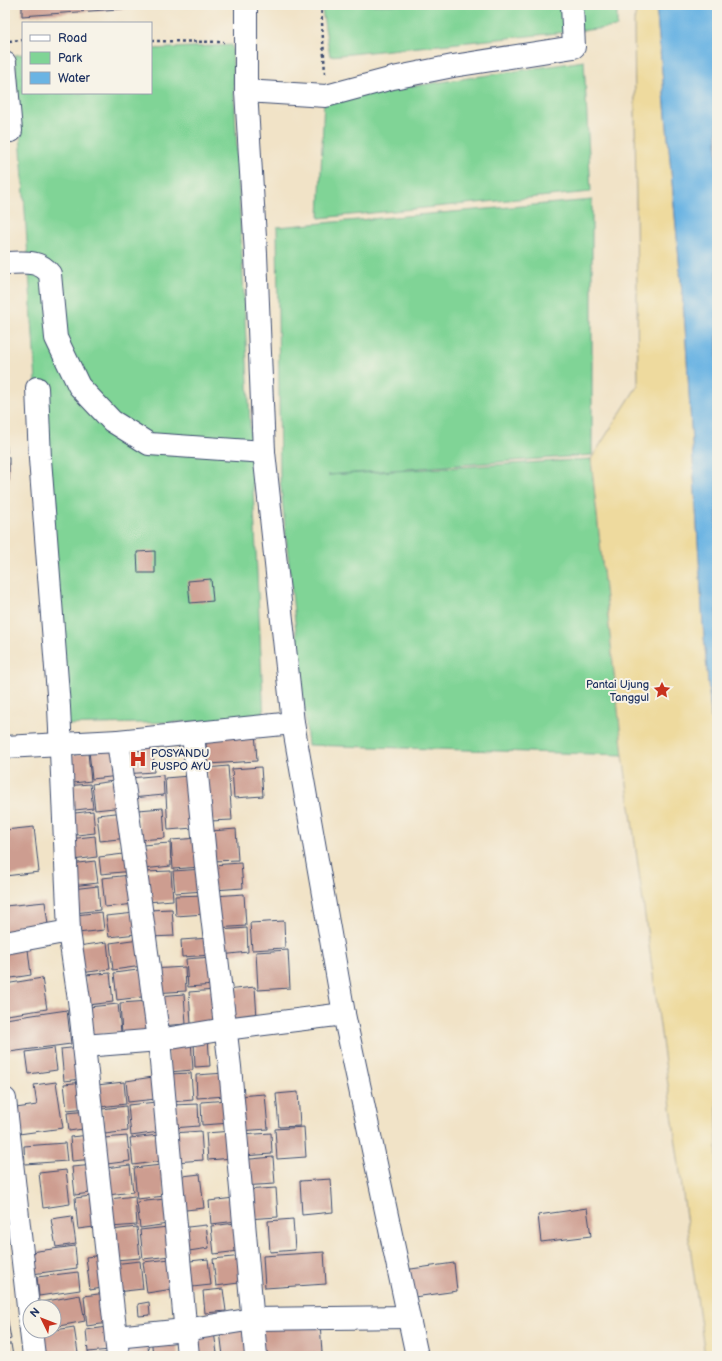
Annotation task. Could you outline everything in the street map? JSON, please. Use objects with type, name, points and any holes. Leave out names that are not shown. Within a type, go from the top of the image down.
[{"type":"main road","points":[[246,5],[246,91],[256,254],[264,452],[293,723],[344,1014],[417,1356]]},
{"type":"main road","points":[[246,91],[326,96],[393,78],[453,66],[574,47],[572,5]]},
{"type":"main road","points":[[5,63],[11,131]]},
{"type":"main road","points":[[5,263],[37,263],[45,267],[50,274],[56,338],[79,386],[112,421],[149,444],[264,452]]},
{"type":"main road","points":[[37,388],[40,459],[53,620],[69,930],[84,1046],[117,1346],[185,1330],[253,1319],[408,1317]]},
{"type":"main road","points":[[5,747],[118,741],[293,723]]},
{"type":"main road","points":[[193,734],[206,866],[225,1029],[256,1356]]},
{"type":"main road","points":[[118,741],[159,1040],[188,1356]]},
{"type":"main road","points":[[5,943],[69,930]]},
{"type":"main road","points":[[84,1046],[159,1040],[225,1029],[344,1014]]},
{"type":"main road","points":[[5,1099],[12,1248],[24,1299]]},
{"type":"main road","points":[[32,1339],[34,1356]]},
{"type":"path","points":[[321,5],[326,96]]},
{"type":"path","points":[[5,42],[22,40]]},
{"type":"path","points":[[152,41],[246,42]]},
{"type":"green space","points":[[321,5],[617,5],[617,27],[330,56]]},
{"type":"green space","points":[[232,45],[264,720],[58,725],[15,55],[22,54],[22,94],[152,94],[152,49]]},
{"type":"green space","points":[[584,61],[591,192],[319,218],[324,99]]},
{"type":"green space","points":[[592,200],[592,455],[328,475],[591,459],[623,755],[308,745],[280,479],[277,227]]},
{"type":"sand","name":"Pantai Ujung Tanggul","points":[[637,5],[656,5],[685,326],[703,625],[717,783],[717,1356],[705,1356],[623,755],[591,459],[638,385],[634,22]]},
{"type":"water","points":[[656,5],[717,5],[717,783],[703,625],[685,326]]},
{"type":"building","points":[[22,5],[132,5],[132,8],[22,16]]},
{"type":"building","points":[[5,434],[7,453],[5,454]]},
{"type":"building","points":[[5,457],[9,457],[9,480],[5,480]]},
{"type":"building","points":[[155,551],[155,573],[138,573],[137,552]]},
{"type":"building","points":[[211,579],[213,601],[190,603],[188,581]]},
{"type":"building","points":[[255,731],[257,761],[208,764],[205,735]]},
{"type":"building","name":"POSYANDU PUSPO AYU","points":[[153,743],[154,772],[123,774],[121,745]]},
{"type":"building","points":[[116,748],[119,776],[92,779],[89,751]]},
{"type":"building","points":[[88,753],[91,781],[65,784],[62,757]]},
{"type":"building","points":[[228,766],[232,820],[210,821],[207,768]]},
{"type":"building","points":[[261,767],[263,796],[234,798],[232,769]]},
{"type":"building","points":[[163,775],[164,795],[131,798],[130,778]]},
{"type":"building","points":[[189,776],[193,828],[168,830],[165,778]]},
{"type":"building","points":[[121,780],[124,807],[95,810],[92,784]]},
{"type":"building","points":[[90,784],[93,808],[67,811],[65,786]]},
{"type":"building","points":[[163,808],[165,838],[140,840],[138,810]]},
{"type":"building","points":[[93,811],[95,833],[68,836],[66,814]]},
{"type":"building","points":[[125,812],[128,838],[100,841],[97,815]]},
{"type":"building","points":[[34,827],[39,872],[5,876],[5,830]]},
{"type":"building","points":[[236,829],[238,860],[213,861],[211,831]]},
{"type":"building","points":[[95,836],[97,857],[72,860],[69,839]]},
{"type":"building","points":[[199,838],[201,867],[173,869],[171,840]]},
{"type":"building","points":[[170,843],[171,866],[143,869],[142,845]]},
{"type":"building","points":[[132,853],[133,871],[101,874],[99,857]]},
{"type":"building","points":[[95,861],[98,883],[72,886],[70,864]]},
{"type":"building","points":[[241,863],[243,888],[214,890],[212,865]]},
{"type":"building","points":[[204,869],[205,891],[175,893],[173,871]]},
{"type":"building","points":[[171,871],[173,900],[147,902],[145,872]]},
{"type":"building","points":[[131,875],[135,904],[105,907],[102,878]]},
{"type":"building","points":[[98,886],[100,910],[75,913],[72,889]]},
{"type":"building","points":[[244,894],[246,926],[216,928],[214,896]]},
{"type":"building","points":[[204,895],[205,914],[176,916],[175,896]]},
{"type":"building","points":[[45,902],[49,932],[5,937],[5,906]]},
{"type":"building","points":[[172,909],[174,936],[150,937],[148,910]]},
{"type":"building","points":[[102,912],[104,930],[78,933],[76,915]]},
{"type":"building","points":[[135,913],[137,934],[109,937],[106,916]]},
{"type":"building","points":[[284,921],[285,948],[252,950],[250,923]]},
{"type":"building","points":[[247,928],[248,952],[221,955],[219,930]]},
{"type":"building","points":[[210,938],[211,955],[182,957],[181,940]]},
{"type":"building","points":[[139,939],[142,966],[113,970],[110,943]]},
{"type":"building","points":[[27,941],[31,975],[5,979],[5,944]]},
{"type":"building","points":[[107,942],[110,969],[81,973],[78,946]]},
{"type":"building","points":[[288,950],[290,988],[258,990],[256,952]]},
{"type":"building","points":[[212,957],[214,985],[188,987],[186,959]]},
{"type":"building","points":[[185,967],[186,991],[153,993],[152,969]]},
{"type":"building","points":[[146,969],[149,996],[117,1000],[114,973]]},
{"type":"building","points":[[110,973],[113,1002],[88,1005],[85,975]]},
{"type":"building","points":[[42,978],[47,1009],[7,1015],[5,984]]},
{"type":"building","points":[[255,987],[257,1018],[228,1020],[226,990]]},
{"type":"building","points":[[216,990],[218,1022],[191,1024],[189,992]]},
{"type":"building","points":[[184,994],[186,1024],[160,1026],[158,996]]},
{"type":"building","points":[[150,1001],[152,1031],[122,1034],[120,1003]]},
{"type":"building","points":[[118,1004],[121,1032],[92,1035],[89,1007]]},
{"type":"building","points":[[67,1010],[71,1044],[9,1052],[5,1019]]},
{"type":"building","points":[[191,1039],[193,1070],[169,1072],[167,1041]]},
{"type":"building","points":[[208,1039],[210,1066],[195,1067],[194,1041]]},
{"type":"building","points":[[80,1047],[83,1079],[64,1081],[61,1049]]},
{"type":"building","points":[[54,1048],[57,1070],[29,1074],[26,1052]]},
{"type":"building","points":[[191,1073],[193,1100],[171,1102],[169,1074]]},
{"type":"building","points":[[225,1073],[226,1096],[197,1098],[196,1075]]},
{"type":"building","points":[[153,1077],[156,1099],[128,1102],[126,1081]]},
{"type":"building","points":[[56,1082],[63,1128],[19,1134],[16,1108],[37,1105],[34,1085]]},
{"type":"building","points":[[84,1082],[87,1108],[67,1110],[64,1084]]},
{"type":"building","points":[[124,1082],[126,1104],[100,1107],[97,1085]]},
{"type":"building","points":[[298,1092],[300,1126],[279,1127],[276,1094]]},
{"type":"building","points":[[265,1094],[268,1129],[239,1131],[237,1096]]},
{"type":"building","points":[[229,1100],[231,1123],[202,1125],[201,1102]]},
{"type":"building","points":[[156,1102],[159,1132],[131,1136],[128,1105]]},
{"type":"building","points":[[198,1104],[199,1126],[173,1128],[172,1105]]},
{"type":"building","points":[[126,1106],[128,1131],[105,1134],[102,1109]]},
{"type":"building","points":[[88,1111],[90,1128],[69,1131],[67,1113]]},
{"type":"building","points":[[304,1127],[306,1157],[277,1159],[275,1129]]},
{"type":"building","points":[[201,1131],[203,1160],[175,1162],[173,1133]]},
{"type":"building","points":[[232,1131],[233,1158],[208,1160],[206,1133]]},
{"type":"building","points":[[271,1133],[272,1154],[243,1156],[242,1135]]},
{"type":"building","points":[[90,1135],[93,1159],[72,1161],[70,1137]]},
{"type":"building","points":[[159,1135],[162,1161],[133,1165],[130,1138]]},
{"type":"building","points":[[127,1136],[130,1161],[107,1164],[104,1138]]},
{"type":"building","points":[[65,1143],[67,1161],[25,1164],[24,1146]]},
{"type":"building","points":[[273,1157],[275,1184],[241,1186],[240,1160]]},
{"type":"building","points":[[95,1165],[98,1192],[75,1195],[72,1167]]},
{"type":"building","points":[[130,1165],[133,1192],[108,1195],[105,1168]]},
{"type":"building","points":[[161,1165],[165,1196],[137,1199],[134,1168]]},
{"type":"building","points":[[66,1170],[70,1204],[43,1208],[39,1173]]},
{"type":"building","points":[[200,1174],[204,1208],[177,1211],[174,1177]]},
{"type":"building","points":[[331,1179],[333,1212],[302,1215],[300,1181]]},
{"type":"building","points":[[276,1188],[278,1217],[246,1219],[244,1190]]},
{"type":"building","points":[[99,1195],[102,1226],[78,1229],[75,1198]]},
{"type":"building","points":[[135,1196],[137,1225],[111,1227],[109,1199]]},
{"type":"building","points":[[234,1198],[237,1221],[211,1224],[209,1201]]},
{"type":"building","points":[[165,1199],[168,1224],[140,1228],[137,1202]]},
{"type":"building","points":[[587,1208],[591,1236],[541,1242],[538,1215]]},
{"type":"building","points":[[72,1216],[76,1244],[56,1247],[51,1219]]},
{"type":"building","points":[[293,1219],[295,1250],[270,1252],[268,1221]]},
{"type":"building","points":[[236,1223],[239,1251],[214,1254],[211,1226]]},
{"type":"building","points":[[206,1225],[209,1248],[182,1252],[179,1228]]},
{"type":"building","points":[[137,1227],[140,1258],[115,1260],[111,1230]]},
{"type":"building","points":[[168,1227],[171,1256],[143,1259],[140,1230]]},
{"type":"building","points":[[75,1246],[77,1268],[32,1274],[30,1252]]},
{"type":"building","points":[[324,1252],[326,1284],[265,1288],[263,1256]]},
{"type":"building","points":[[104,1255],[108,1287],[90,1290],[86,1257]]},
{"type":"building","points":[[243,1256],[246,1282],[216,1286],[213,1259]]},
{"type":"building","points":[[170,1259],[173,1289],[147,1293],[143,1262]]},
{"type":"building","points":[[208,1259],[211,1285],[183,1288],[181,1262]]},
{"type":"building","points":[[140,1261],[143,1289],[116,1292],[113,1264]]},
{"type":"building","points":[[454,1263],[457,1291],[407,1298],[404,1270]]},
{"type":"building","points":[[78,1272],[80,1290],[39,1296],[37,1277]]},
{"type":"building","points":[[223,1289],[226,1311],[205,1313],[203,1291]]},
{"type":"building","points":[[105,1293],[108,1323],[87,1326],[84,1296]]},
{"type":"building","points":[[80,1295],[85,1321],[62,1325],[62,1299],[58,1299]]},
{"type":"building","points":[[5,1298],[8,1308],[5,1309]]},
{"type":"building","points":[[149,1302],[150,1315],[139,1316],[138,1304]]},
{"type":"building","points":[[5,1316],[7,1316],[11,1339],[5,1341]]},
{"type":"building","points":[[320,1322],[322,1353],[259,1356],[257,1326]]},
{"type":"building","points":[[74,1327],[78,1353],[63,1356],[41,1356],[38,1339],[62,1339],[62,1329]]},
{"type":"building","points":[[107,1327],[110,1350],[88,1352],[86,1330]]},
{"type":"building","points":[[247,1328],[250,1356],[223,1356],[220,1331]]},
{"type":"building","points":[[176,1332],[178,1356],[153,1356],[151,1335]]},
{"type":"building","points":[[214,1332],[217,1353],[197,1355],[195,1334]]},
{"type":"building","points":[[147,1336],[149,1356],[125,1356],[123,1339]]},
{"type":"building","points":[[5,1344],[11,1344],[13,1356],[5,1356]]},
{"type":"building","points":[[108,1353],[109,1356],[91,1356],[91,1355]]},
{"type":"place","name":"Pantai Ujung Tanggul","points":[[662,690]]},
{"type":"place","name":"POSYANDU PUSPO AYU","points":[[138,759]]}]
